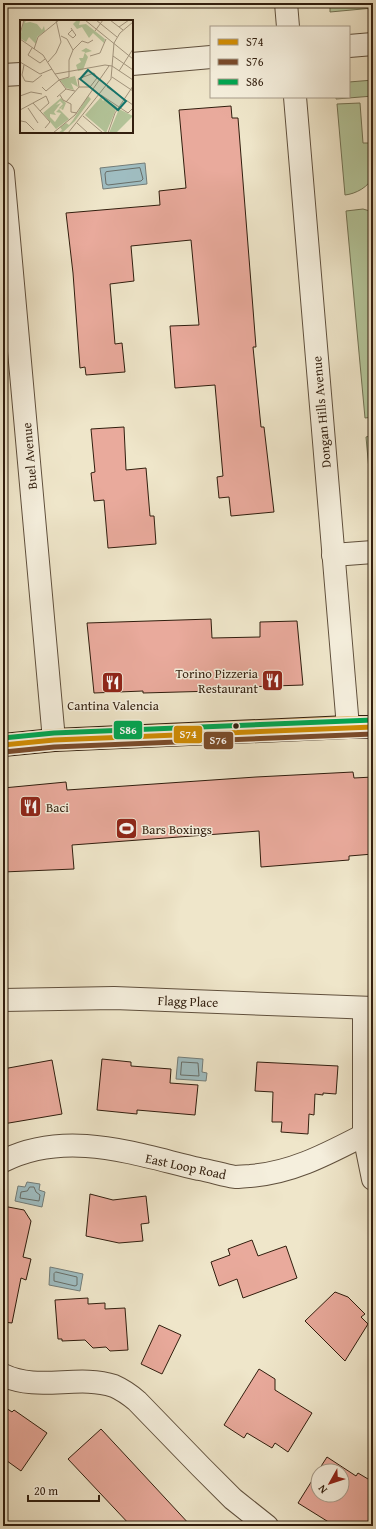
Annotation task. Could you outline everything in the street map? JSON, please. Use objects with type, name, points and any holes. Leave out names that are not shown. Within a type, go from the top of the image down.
[{"type":"main road","points":[[3,745],[54,740],[373,727]]},
{"type":"street","points":[[286,3],[288,26]]},
{"type":"street","points":[[350,46],[373,44]]},
{"type":"street","points":[[133,64],[210,57]]},
{"type":"street","points":[[3,75],[20,74]]},
{"type":"street","name":"Dongan Hills Avenue","points":[[295,98],[348,727]]},
{"type":"street","name":"Buel Avenue","points":[[3,172],[54,740]]},
{"type":"street","points":[[333,555],[373,552]]},
{"type":"street","name":"Flagg Place","points":[[3,1000],[114,998],[368,1008]]},
{"type":"street","points":[[368,1008],[364,1135],[373,1180]]},
{"type":"street","name":"East Loop Road","points":[[3,1161],[35,1149],[60,1145],[97,1146],[235,1177],[269,1174],[298,1166],[364,1135]]},
{"type":"street","points":[[3,1375],[27,1382],[91,1382],[113,1386],[126,1392],[137,1401],[233,1499],[267,1526]]},
{"type":"green space","points":[[330,3],[373,3],[373,8],[330,12]]},
{"type":"green space","points":[[373,80],[373,96],[350,98],[350,82]]},
{"type":"green space","points":[[360,103],[363,143],[373,143],[374,172],[369,183],[362,189],[345,195],[337,104]]},
{"type":"green space","points":[[363,209],[373,212],[373,417],[365,418],[346,211]]},
{"type":"green space","points":[[373,435],[373,468],[369,470],[366,437]]},
{"type":"water","points":[[145,163],[147,184],[103,189],[100,168]]},
{"type":"water","points":[[178,1057],[203,1059],[202,1072],[207,1073],[206,1081],[176,1079]]},
{"type":"water","points":[[27,1182],[40,1184],[39,1190],[45,1192],[42,1207],[15,1201],[18,1186],[25,1187]]},
{"type":"water","points":[[50,1267],[83,1274],[80,1291],[49,1285]]},
{"type":"building","points":[[231,106],[232,118],[238,118],[256,347],[253,347],[261,427],[264,427],[274,512],[231,516],[229,497],[219,498],[217,477],[223,476],[215,385],[175,388],[170,326],[199,325],[191,240],[131,246],[134,281],[110,284],[115,344],[122,343],[125,372],[86,375],[85,367],[80,368],[73,273],[66,213],[160,205],[159,191],[186,188],[179,110]]},
{"type":"building","points":[[124,427],[126,470],[146,468],[150,516],[154,516],[156,544],[108,548],[104,500],[94,501],[91,473],[95,472],[91,429]]},
{"type":"building","points":[[211,619],[212,638],[260,637],[260,622],[297,621],[303,685],[215,688],[215,691],[94,693],[87,623]]},
{"type":"building","points":[[353,772],[354,778],[373,777],[373,854],[349,856],[349,860],[261,867],[259,831],[72,845],[74,869],[3,872],[3,788],[66,782],[67,790]]},
{"type":"building","points":[[102,1059],[131,1062],[131,1066],[171,1069],[170,1083],[198,1085],[195,1115],[137,1110],[137,1114],[97,1110]]},
{"type":"building","points":[[52,1060],[62,1114],[3,1124],[3,1069]]},
{"type":"building","points":[[257,1062],[338,1066],[336,1094],[315,1094],[314,1115],[309,1114],[308,1134],[281,1132],[282,1122],[272,1122],[273,1092],[255,1091]]},
{"type":"building","points":[[90,1194],[113,1200],[146,1196],[149,1223],[141,1224],[143,1241],[119,1243],[86,1236]]},
{"type":"building","points":[[3,1206],[24,1210],[31,1221],[23,1257],[31,1259],[26,1280],[21,1278],[12,1323],[3,1322]]},
{"type":"building","points":[[252,1240],[258,1256],[286,1246],[297,1278],[243,1298],[237,1279],[219,1286],[211,1262],[230,1255],[228,1249]]},
{"type":"building","points":[[335,1292],[348,1297],[365,1314],[361,1317],[368,1324],[345,1361],[305,1321]]},
{"type":"building","points":[[88,1298],[88,1304],[105,1303],[105,1309],[125,1308],[128,1350],[110,1351],[106,1347],[93,1348],[85,1340],[62,1341],[62,1339],[58,1339],[55,1300]]},
{"type":"building","points":[[159,1325],[181,1335],[162,1374],[141,1364]]},
{"type":"building","points":[[259,1369],[275,1379],[275,1390],[312,1413],[288,1452],[275,1443],[272,1448],[247,1433],[244,1438],[224,1425]]},
{"type":"building","points":[[3,1406],[12,1412],[14,1410],[47,1433],[21,1471],[3,1458]]},
{"type":"building","points":[[101,1429],[191,1526],[131,1526],[68,1459]]},
{"type":"building","points":[[327,1457],[336,1463],[323,1463]]},
{"type":"building","points":[[350,1472],[356,1476],[358,1473],[373,1482],[373,1513],[365,1526],[335,1526],[298,1503],[310,1484],[310,1503],[350,1503]]},
{"type":"transit line","name":"S86","points":[[3,738],[54,733],[373,720]]},
{"type":"transit line","name":"S74","points":[[3,745],[54,740],[373,727]]},
{"type":"transit line","name":"S76","points":[[4,752],[54,747],[373,734]]},
{"type":"place","name":"Torino Pizzeria Restaurant","points":[[273,680]]},
{"type":"place","name":"Cantina Valencia","points":[[113,683]]},
{"type":"place","name":"Baci","points":[[30,807]]},
{"type":"place","name":"Bars Boxings","points":[[127,829]]}]
